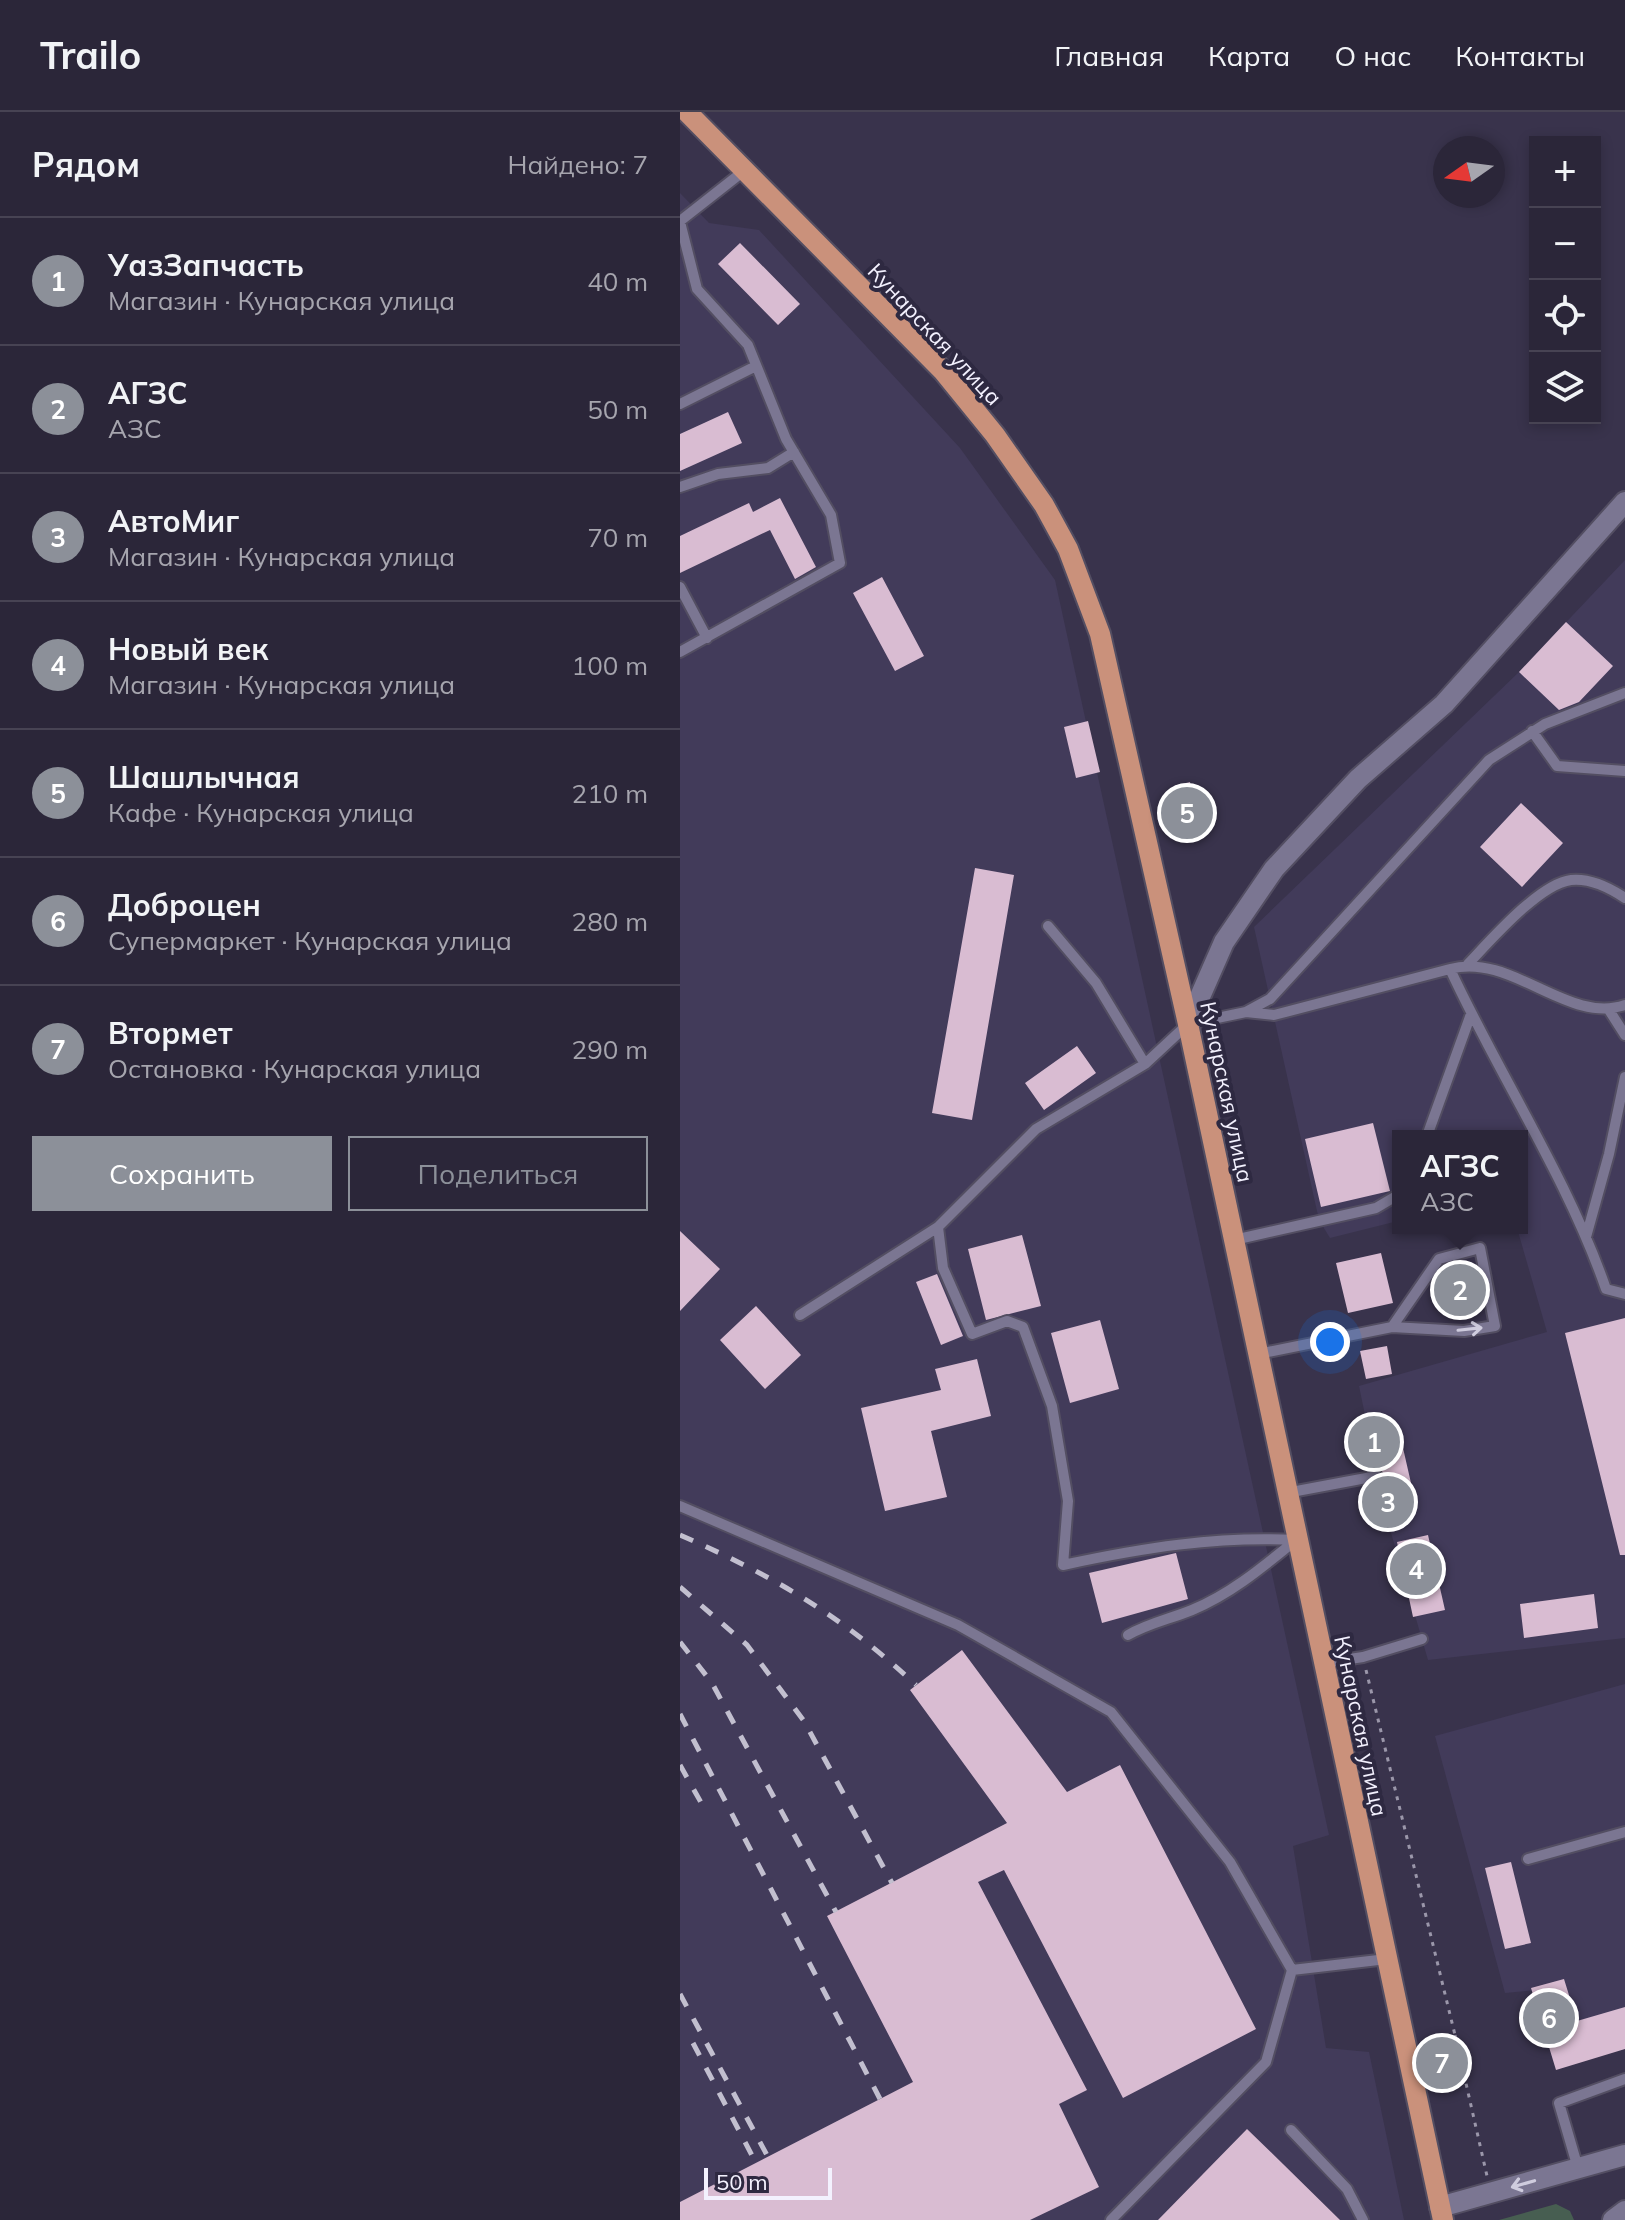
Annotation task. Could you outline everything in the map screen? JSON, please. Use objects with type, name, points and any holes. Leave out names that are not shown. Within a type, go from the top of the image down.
[{"type":"main road","name":"Кунарская улица","points":[[687,112],[943,371],[995,435],[1044,505],[1068,549],[1100,634],[1188,1024],[1442,2214]]},
{"type":"street","points":[[1188,1024],[1224,942],[1274,869],[1358,779],[1444,704],[1625,502]]},
{"type":"street","points":[[1442,2214],[1491,2193],[1625,2155]]},
{"type":"street","points":[[1613,2220],[1625,2211]]},
{"type":"lane","points":[[680,652],[840,563],[831,515],[794,452],[748,345],[697,289],[680,222],[745,170]]},
{"type":"lane","points":[[680,404],[756,366]]},
{"type":"lane","points":[[680,487],[718,474],[768,468],[794,452]]},
{"type":"lane","points":[[680,587],[707,638]]},
{"type":"lane","points":[[800,1315],[938,1227],[1036,1129],[1145,1064],[1188,1024],[1246,1012],[1270,999],[1489,760],[1532,731],[1625,693]]},
{"type":"lane","points":[[1532,731],[1557,766],[1625,771]]},
{"type":"lane","points":[[1468,964],[1534,901],[1555,886],[1571,880],[1592,882],[1625,898]]},
{"type":"lane","points":[[1048,926],[1096,983],[1145,1064]]},
{"type":"lane","points":[[1246,1012],[1274,1015],[1468,964],[1500,970],[1591,1008],[1609,1010],[1625,1005]]},
{"type":"lane","points":[[1450,969],[1552,1164],[1606,1289],[1625,1294]]},
{"type":"lane","points":[[1609,1010],[1625,1035]]},
{"type":"lane","points":[[1429,1130],[1471,1014]]},
{"type":"lane","points":[[1586,1237],[1609,1154],[1625,1077]]},
{"type":"lane","points":[[1234,1240],[1376,1208],[1392,1199]]},
{"type":"lane","points":[[938,1227],[943,1268],[972,1334],[1007,1321],[1023,1327],[1033,1354],[1052,1406],[1068,1501],[1063,1565],[1156,1545],[1243,1537],[1296,1540]]},
{"type":"lane","points":[[1256,1354],[1392,1327],[1464,1331],[1495,1326],[1480,1248],[1439,1259],[1392,1327]]},
{"type":"lane","points":[[1286,1493],[1377,1476]]},
{"type":"lane","points":[[680,1506],[958,1625],[1111,1712],[1230,1862],[1292,1970],[1266,2062],[1111,2220]]},
{"type":"lane","points":[[1128,1635],[1146,1624],[1192,1610],[1244,1582],[1296,1540]]},
{"type":"lane","points":[[1323,1663],[1363,1657],[1422,1639]]},
{"type":"lane","points":[[1528,1859],[1625,1832]]},
{"type":"lane","points":[[1292,1970],[1387,1959]]},
{"type":"lane","points":[[1578,2168],[1559,2103],[1625,2079]]},
{"type":"lane","points":[[1291,2130],[1347,2189],[1363,2220]]},
{"type":"path","points":[[1363,1657],[1491,2193]]},
{"type":"path","points":[[1426,2050],[1455,2035]]},
{"type":"shaded area","points":[[680,193],[709,223],[759,230],[960,448],[1055,580],[1329,1835],[1293,1846],[1326,2048],[1369,2052],[1404,2220],[680,2220]]},
{"type":"shaded area","points":[[1625,560],[1625,1638],[1428,1660],[1385,1512],[1359,1386],[1547,1332],[1519,1234],[1528,1234],[1528,1130],[1392,1130],[1392,1222],[1330,1238],[1319,1220],[1254,927],[1519,672]]},
{"type":"shaded area","points":[[1625,1684],[1625,2018],[1573,2031],[1557,1988],[1505,1993],[1435,1736]]},
{"type":"green space","points":[[1556,2204],[1570,2211],[1574,2220],[1499,2220]]},
{"type":"building","points":[[740,243],[800,304],[778,325],[718,264]]},
{"type":"building","points":[[728,412],[742,443],[680,471],[680,434]]},
{"type":"building","points":[[780,498],[816,567],[795,579],[770,530],[680,573],[680,536],[749,503],[753,512]]},
{"type":"building","points":[[882,577],[924,656],[895,671],[853,593]]},
{"type":"building","points":[[1566,622],[1613,666],[1579,702],[1559,710],[1519,672]]},
{"type":"building","points":[[1088,721],[1100,772],[1076,778],[1064,727]]},
{"type":"building","points":[[1190,782],[1198,819],[1183,823],[1174,786]]},
{"type":"building","points":[[1521,803],[1563,843],[1522,887],[1480,847]]},
{"type":"building","points":[[975,868],[1014,875],[972,1120],[932,1113]]},
{"type":"building","points":[[1077,1046],[1096,1073],[1044,1110],[1025,1083]]},
{"type":"building","points":[[1373,1123],[1390,1191],[1321,1207],[1305,1139]]},
{"type":"building","points":[[680,1231],[720,1269],[680,1311]]},
{"type":"building","points":[[1022,1235],[1041,1306],[986,1320],[968,1249]]},
{"type":"building","points":[[1381,1253],[1393,1303],[1348,1313],[1336,1263]]},
{"type":"building","points":[[937,1274],[963,1336],[941,1345],[916,1282]]},
{"type":"building","points":[[756,1306],[801,1355],[765,1389],[720,1340]]},
{"type":"building","points":[[1625,1318],[1625,1555],[1620,1555],[1565,1333]]},
{"type":"building","points":[[1100,1320],[1119,1389],[1070,1403],[1051,1333]]},
{"type":"building","points":[[1387,1346],[1392,1374],[1366,1379],[1360,1351]]},
{"type":"building","points":[[977,1359],[991,1416],[931,1431],[947,1497],[885,1511],[861,1408],[941,1390],[935,1369]]},
{"type":"building","points":[[1398,1426],[1416,1505],[1385,1512],[1379,1484],[1385,1474],[1376,1468],[1368,1433]]},
{"type":"building","points":[[1428,1535],[1445,1610],[1413,1617],[1397,1542]]},
{"type":"building","points":[[1176,1553],[1188,1599],[1102,1623],[1089,1573]]},
{"type":"building","points":[[1594,1594],[1598,1628],[1524,1638],[1520,1604]]},
{"type":"building","points":[[962,1650],[1067,1792],[1120,1765],[1256,2029],[1123,2098],[1004,1870],[978,1882],[1087,2090],[1059,2104],[1099,2187],[1030,2220],[680,2220],[680,2202],[913,2082],[827,1916],[1007,1823],[910,1690]]},
{"type":"building","points":[[1511,1862],[1531,1943],[1505,1949],[1485,1868]]},
{"type":"building","points":[[1564,1979],[1577,2021],[1625,2007],[1625,2049],[1556,2070],[1531,1988]]},
{"type":"building","points":[[1247,2129],[1283,2164],[1340,2220],[1158,2220]]},
{"type":"railway","points":[[680,1535],[746,1566],[806,1600],[861,1638],[916,1685]]},
{"type":"railway","points":[[680,1587],[747,1645],[804,1721],[892,1883]]},
{"type":"railway","points":[[680,1642],[712,1683],[836,1912]]},
{"type":"railway","points":[[680,1714],[880,2099]]},
{"type":"railway","points":[[680,1765],[703,1806]]},
{"type":"railway","points":[[680,1994],[768,2157]]},
{"type":"railway","points":[[693,2043],[756,2163]]},
{"type":"place","name":"Шашлычная","points":[[1187,813]]},
{"type":"place","name":"АГЗС","points":[[1460,1290]]},
{"type":"place","name":"УазЗапчасть","points":[[1374,1442]]},
{"type":"place","name":"АвтоМиг","points":[[1388,1502]]},
{"type":"place","name":"Новый век","points":[[1416,1569]]},
{"type":"place","name":"Доброцен","points":[[1549,2018]]},
{"type":"place","name":"Втормет","points":[[1442,2063]]}]
